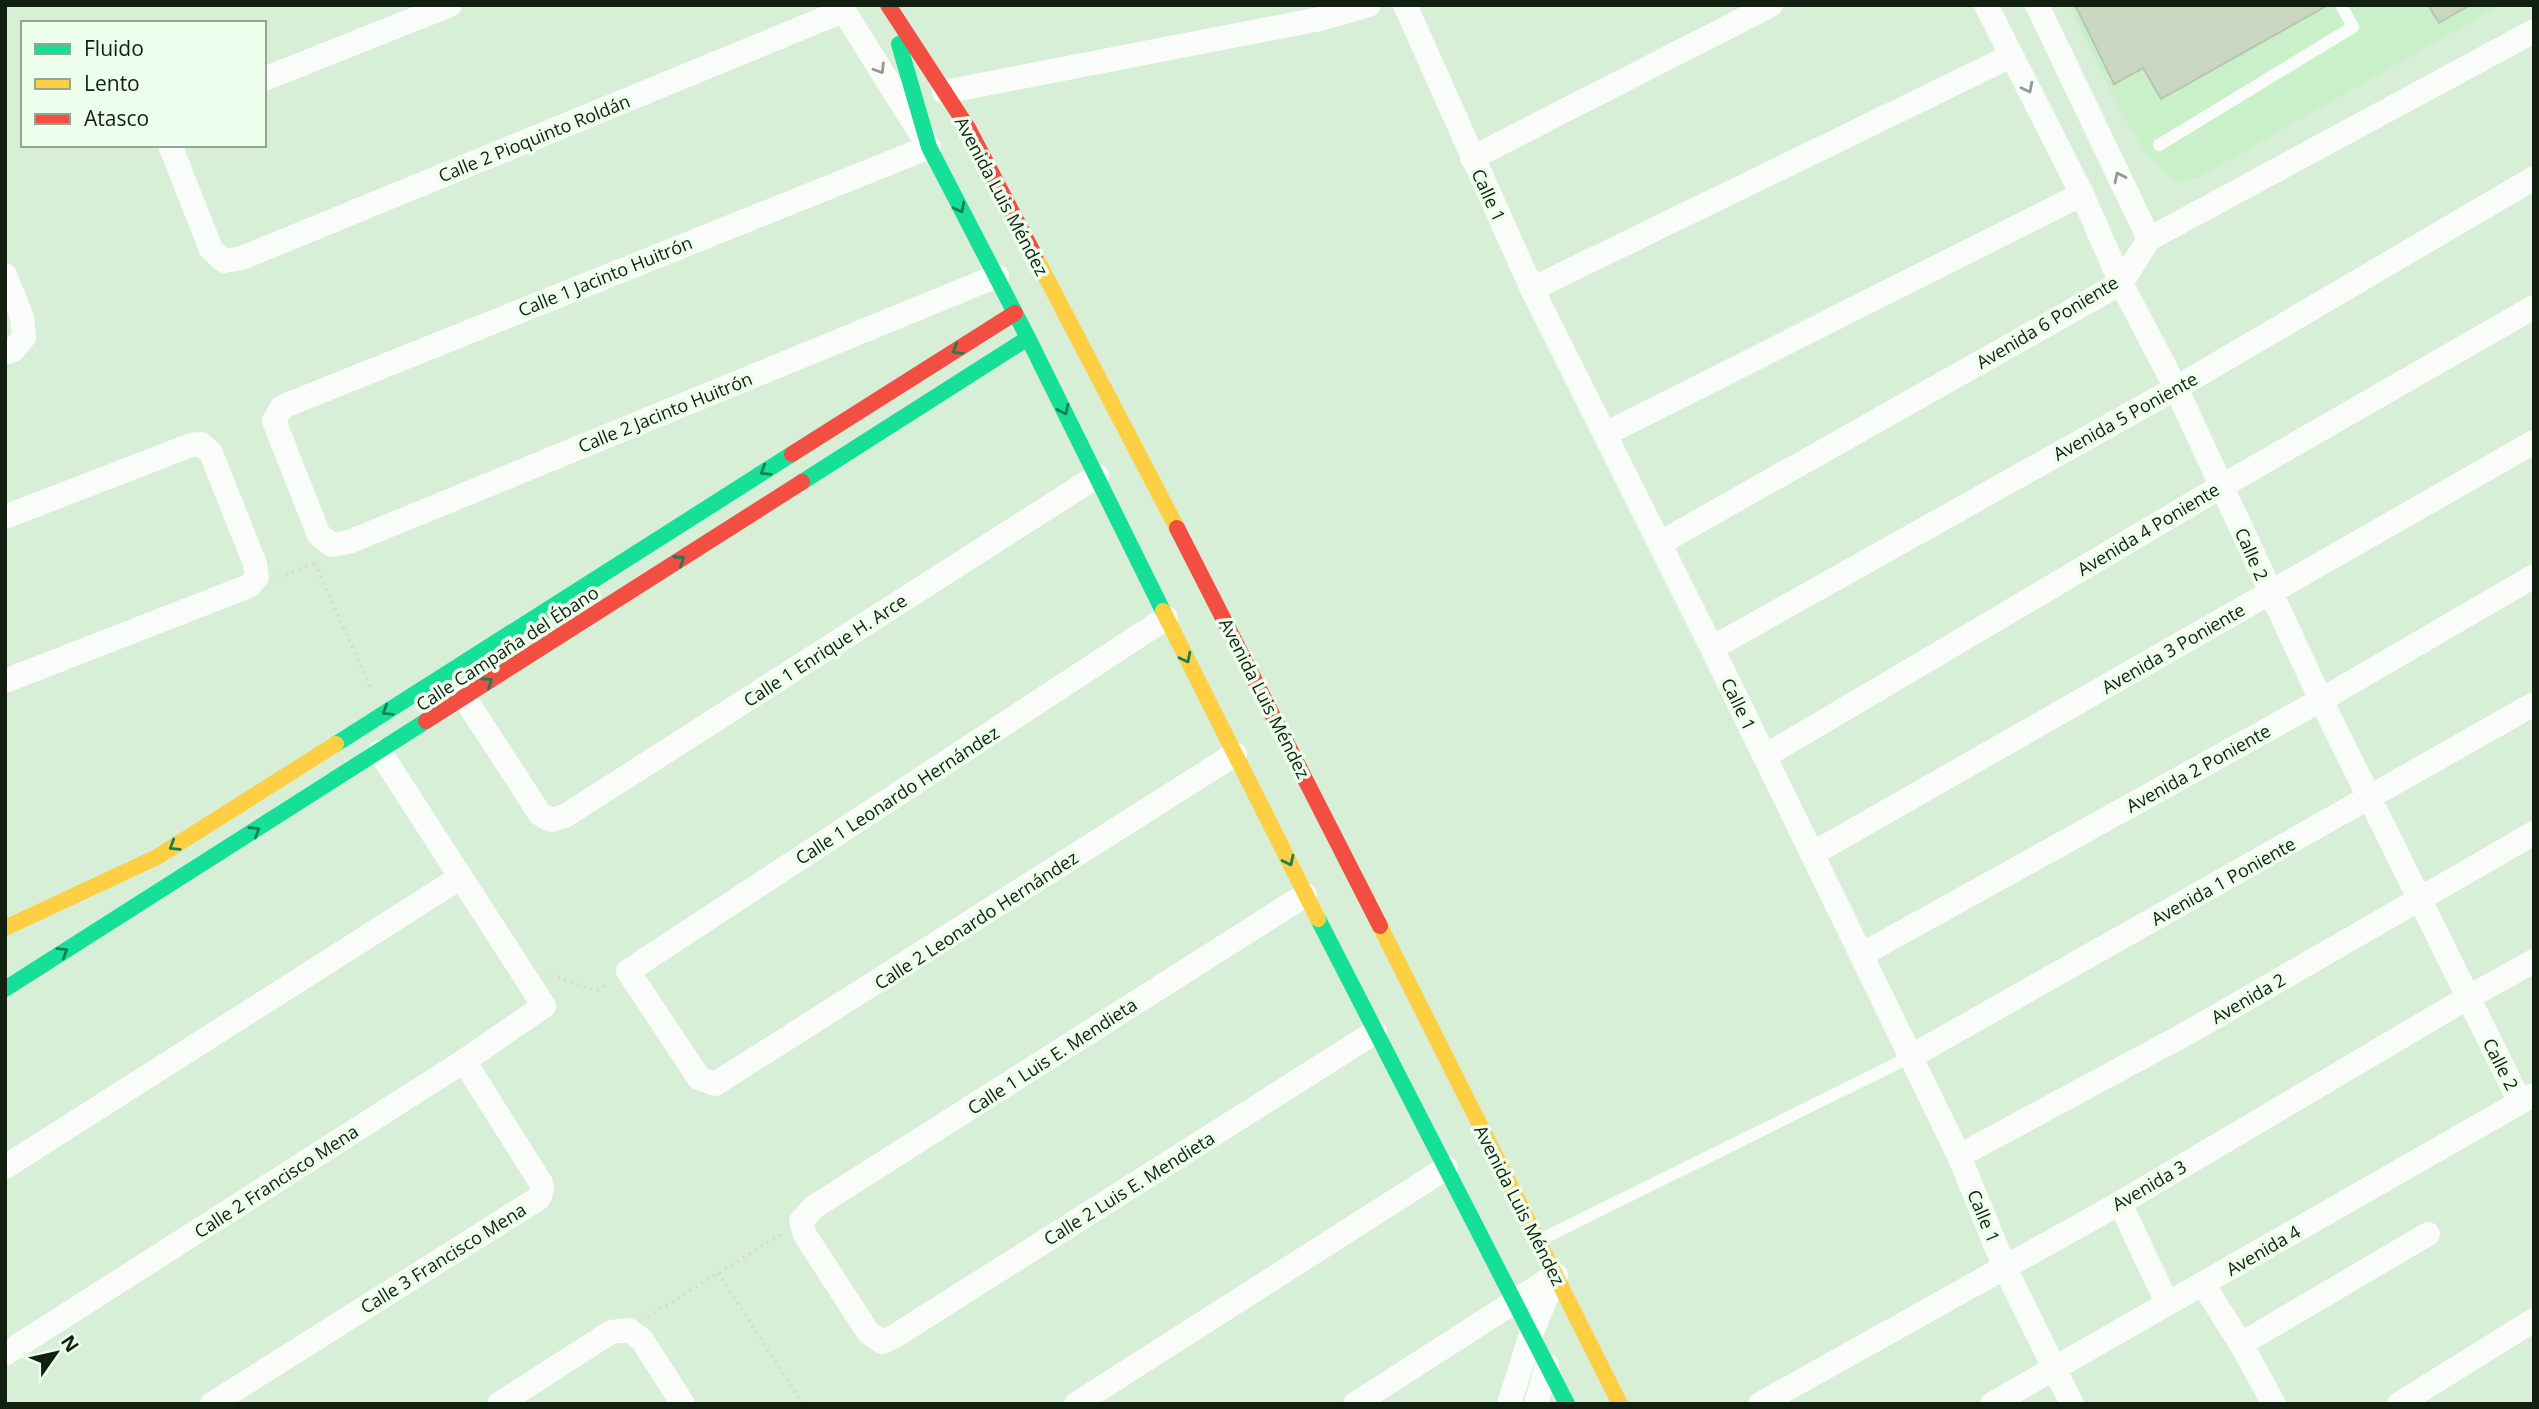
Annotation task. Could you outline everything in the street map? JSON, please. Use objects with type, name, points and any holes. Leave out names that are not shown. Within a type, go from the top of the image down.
[{"type":"main road","name":"Avenida Luis Méndez","points":[[888,5],[968,128],[1241,650],[1620,1404]]},
{"type":"main road","name":"Avenida Luis Méndez","points":[[888,5],[929,147],[997,276],[1305,895],[1567,1404]]},
{"type":"main road","name":"Calle Campaña del Ébano","points":[[5,928],[157,857],[1015,313]]},
{"type":"main road","name":"Calle Campaña del Ébano","points":[[5,989],[1028,338]]},
{"type":"street","points":[[266,78],[450,5]]},
{"type":"street","points":[[944,92],[1320,19],[1369,5]]},
{"type":"street","name":"Calle 1","points":[[1405,5],[1532,289],[1765,755],[1958,1156],[2005,1268],[2072,1404]]},
{"type":"street","points":[[1472,158],[1771,5]]},
{"type":"street","name":"Calle 2","points":[[1986,5],[2082,194],[2121,283],[2176,388],[2269,592],[2467,998],[2527,1098]]},
{"type":"street","points":[[2036,5],[2149,239]]},
{"type":"street","name":"Avenida Luis Méndez","points":[[842,8],[929,147]]},
{"type":"street","name":"Calle 2 Pioquinto Roldán","points":[[171,147],[211,249],[224,261],[242,258],[842,8]]},
{"type":"street","name":"Avenida 6 Poniente","points":[[1660,543],[2121,283],[2149,239],[2531,38]]},
{"type":"street","points":[[1532,289],[2011,55]]},
{"type":"street","name":"Calle 1 Jacinto Huitrón","points":[[332,545],[319,535],[274,421],[282,407],[929,147]]},
{"type":"street","name":"Avenida 5 Poniente","points":[[1712,648],[2176,388],[2534,178]]},
{"type":"street","points":[[1605,434],[2082,194]]},
{"type":"street","points":[[5,275],[22,317],[24,337],[13,350],[5,353]]},
{"type":"street","name":"Calle 2 Jacinto Huitrón","points":[[332,545],[349,542],[997,276]]},
{"type":"street","name":"Avenida 4 Poniente","points":[[1765,755],[2222,486],[2534,307]]},
{"type":"street","name":"Avenida 3 Poniente","points":[[1812,854],[2534,442]]},
{"type":"street","points":[[5,517],[191,444],[201,444],[211,453],[255,564],[257,577],[248,586],[5,681]]},
{"type":"street","name":"Calle 1 Enrique H. Arce","points":[[464,697],[540,814],[551,820],[565,816],[1097,476]]},
{"type":"street","name":"Avenida 2 Poniente","points":[[1861,956],[2321,700],[2534,576]]},
{"type":"street","name":"Calle 1 Leonardo Hernández","points":[[628,971],[1166,618]]},
{"type":"street","name":"Avenida 1 Poniente","points":[[1910,1057],[2534,704]]},
{"type":"street","points":[[380,752],[538,996]]},
{"type":"street","name":"Calle 2 Leonardo Hernández","points":[[628,971],[699,1078],[715,1084],[1235,754]]},
{"type":"street","name":"Avenida 2","points":[[1958,1156],[2189,1032],[2534,833]]},
{"type":"street","points":[[5,1167],[461,877]]},
{"type":"street","name":"Calle 1 Luis E. Mendieta","points":[[802,1221],[814,1207],[1305,895]]},
{"type":"street","name":"Avenida 3","points":[[1760,1404],[2120,1203],[2534,961]]},
{"type":"street","name":"Calle 2 Francisco Mena","points":[[5,1354],[464,1061],[538,996]]},
{"type":"street","name":"Calle 2 Luis E. Mendieta","points":[[802,1221],[805,1236],[868,1332],[882,1342],[1375,1032]]},
{"type":"street","name":"Calle 3 Francisco Mena","points":[[212,1404],[539,1198],[541,1183],[464,1061]]},
{"type":"street","name":"Avenida 4","points":[[1992,1404],[2527,1098]]},
{"type":"street","points":[[1076,1404],[1446,1168]]},
{"type":"street","points":[[2120,1203],[2167,1303]]},
{"type":"street","points":[[2241,1344],[2428,1234]]},
{"type":"street","points":[[1356,1404],[1556,1275]]},
{"type":"street","points":[[1509,1404],[1531,1334],[1556,1275]]},
{"type":"street","points":[[2203,1284],[2241,1344],[2269,1402]]},
{"type":"street","points":[[2399,1404],[2534,1320]]},
{"type":"street","points":[[499,1404],[611,1332],[629,1330],[642,1340],[684,1404]]},
{"type":"street","points":[[1536,1404],[1547,1366]]},
{"type":"lane","points":[[2159,145],[2353,27],[2341,5]]},
{"type":"lane","points":[[1538,1241],[1910,1057]]},
{"type":"path","points":[[257,577],[273,579],[315,563],[382,714]]},
{"type":"path","points":[[538,996],[550,975],[597,991],[628,971]]},
{"type":"path","points":[[629,1330],[802,1221]]},
{"type":"path","points":[[718,1273],[803,1404]]},
{"type":"shaded area","points":[[2069,5],[2500,5],[2199,177],[2176,182],[2150,158],[2125,120]]},
{"type":"building","points":[[2075,5],[2328,5],[2161,99],[2143,68],[2114,84]]},
{"type":"building","points":[[2428,5],[2470,5],[2439,23]]},
{"type":"traffic: fast","points":[[899,44],[929,147],[1028,338],[1163,611]]},
{"type":"traffic: fast","points":[[802,482],[1028,338]]},
{"type":"traffic: fast","points":[[336,744],[792,454]]},
{"type":"traffic: fast","points":[[5,989],[426,721]]},
{"type":"traffic: fast","points":[[1318,919],[1567,1404]]},
{"type":"traffic: slow","points":[[1035,256],[1177,528]]},
{"type":"traffic: slow","points":[[1163,611],[1318,919]]},
{"type":"traffic: slow","points":[[5,928],[157,857],[336,744]]},
{"type":"traffic: slow","points":[[1380,926],[1620,1404]]},
{"type":"traffic: jam","points":[[888,5],[968,128],[1035,256]]},
{"type":"traffic: jam","points":[[792,454],[1015,313]]},
{"type":"traffic: jam","points":[[426,721],[802,482]]},
{"type":"traffic: jam","points":[[1177,528],[1380,926]]}]
